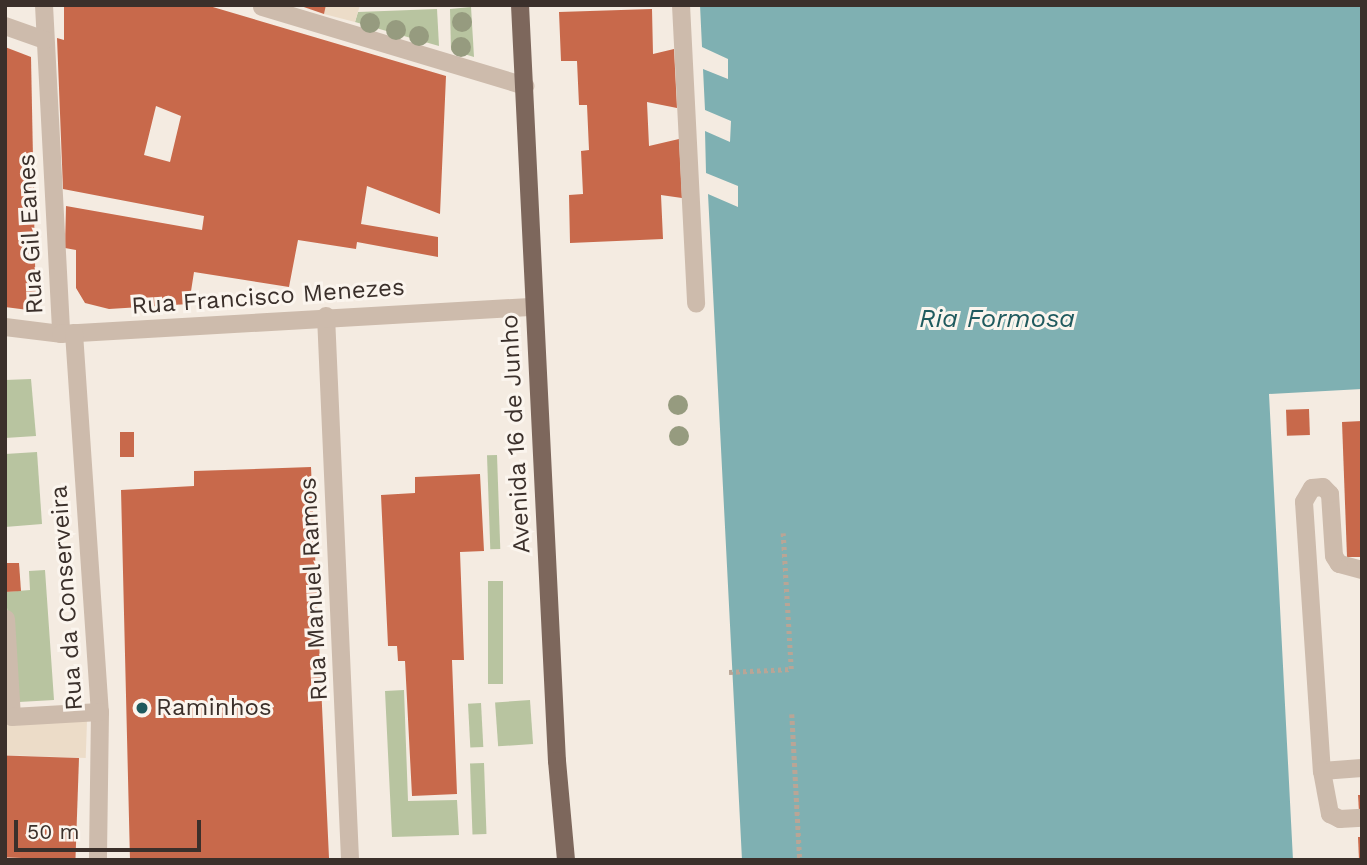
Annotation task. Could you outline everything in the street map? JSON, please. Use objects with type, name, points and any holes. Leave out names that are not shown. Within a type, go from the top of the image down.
[{"type":"main road","name":"Avenida 16 de Junho","points":[[520,5],[557,761],[566,860]]},
{"type":"street","name":"Rua Gil Eanes","points":[[44,5],[68,334]]},
{"type":"street","points":[[681,5],[696,304]]},
{"type":"street","points":[[262,8],[525,86]]},
{"type":"street","points":[[5,26],[45,40]]},
{"type":"street","name":"Rua Francisco Menezes","points":[[5,327],[68,334],[326,316],[534,307]]},
{"type":"street","name":"Rua Manuel Ramos","points":[[326,316],[350,860]]},
{"type":"street","name":"Rua da Conserveira","points":[[68,334],[100,712],[98,860]]},
{"type":"street","points":[[1362,570],[1339,564],[1334,556],[1330,494],[1323,487],[1312,488],[1304,502],[1322,771],[1330,814],[1340,819],[1362,818]]},
{"type":"street","points":[[6,619],[12,717],[100,712]]},
{"type":"street","points":[[1322,771],[1362,768]]},
{"type":"path","points":[[729,672],[791,669],[783,533]]},
{"type":"path","points":[[792,714],[800,860]]},
{"type":"green space","points":[[471,7],[474,57],[451,50],[450,9]]},
{"type":"green space","points":[[437,9],[439,46],[355,22],[358,12]]},
{"type":"green space","points":[[31,379],[36,436],[5,438],[5,380]]},
{"type":"green space","points":[[37,452],[42,524],[5,527],[5,454]]},
{"type":"green space","points":[[487,455],[497,455],[500,549],[490,549]]},
{"type":"green space","points":[[45,570],[54,700],[19,702],[5,592],[30,590],[29,571]]},
{"type":"green space","points":[[488,581],[503,581],[503,684],[488,684]]},
{"type":"green space","points":[[404,690],[408,801],[457,800],[459,835],[392,837],[385,691]]},
{"type":"green space","points":[[530,700],[533,744],[498,746],[495,702]]},
{"type":"green space","points":[[481,703],[483,747],[470,748],[468,704]]},
{"type":"green space","points":[[470,763],[484,763],[486,834],[472,834]]},
{"type":"shaded area","points":[[326,5],[360,5],[355,22],[324,14]]},
{"type":"shaded area","points":[[5,718],[87,721],[86,758],[5,755]]},
{"type":"water","name":"Ria Formosa","points":[[700,5],[1362,5],[1362,389],[1269,394],[1293,860],[742,860],[708,194],[738,207],[738,186],[706,173],[705,131],[730,142],[731,121],[705,110],[703,69],[728,79],[728,59],[702,47]]},
{"type":"building","points":[[64,5],[206,5],[446,76],[440,214],[367,186],[361,224],[438,237],[438,257],[357,242],[356,249],[298,240],[289,287],[194,272],[189,304],[109,309],[85,303],[76,288],[76,250],[65,248],[66,206],[202,230],[204,216],[63,189],[57,38],[64,40]],"holes":[[[156,106],[181,116],[170,162],[144,155]]]},
{"type":"building","points":[[298,5],[326,5],[324,14]]},
{"type":"building","points":[[652,9],[653,54],[674,49],[677,108],[647,102],[649,146],[679,139],[682,198],[661,195],[663,239],[570,243],[569,195],[583,194],[581,151],[589,150],[587,105],[579,105],[577,61],[561,61],[559,12]]},
{"type":"building","points":[[5,47],[31,57],[36,311],[5,307]]},
{"type":"building","points":[[1309,409],[1310,435],[1287,436],[1286,410]]},
{"type":"building","points":[[1362,421],[1362,557],[1347,557],[1342,422]]},
{"type":"building","points":[[120,432],[134,432],[134,457],[120,457]]},
{"type":"building","points":[[311,467],[329,858],[130,860],[121,490],[194,486],[194,471]]},
{"type":"building","points":[[480,474],[484,551],[460,552],[464,660],[452,660],[457,794],[412,796],[405,661],[398,661],[397,646],[388,646],[381,495],[415,493],[415,477]]},
{"type":"building","points":[[5,563],[19,563],[21,591],[5,592]]},
{"type":"building","points":[[5,755],[79,758],[75,860],[5,857]]},
{"type":"building","points":[[1358,795],[1362,795],[1362,812],[1359,812]]},
{"type":"building","points":[[1358,837],[1362,837],[1362,860],[1359,860]]},
{"type":"place","name":"Raminhos","points":[[142,708]]}]
